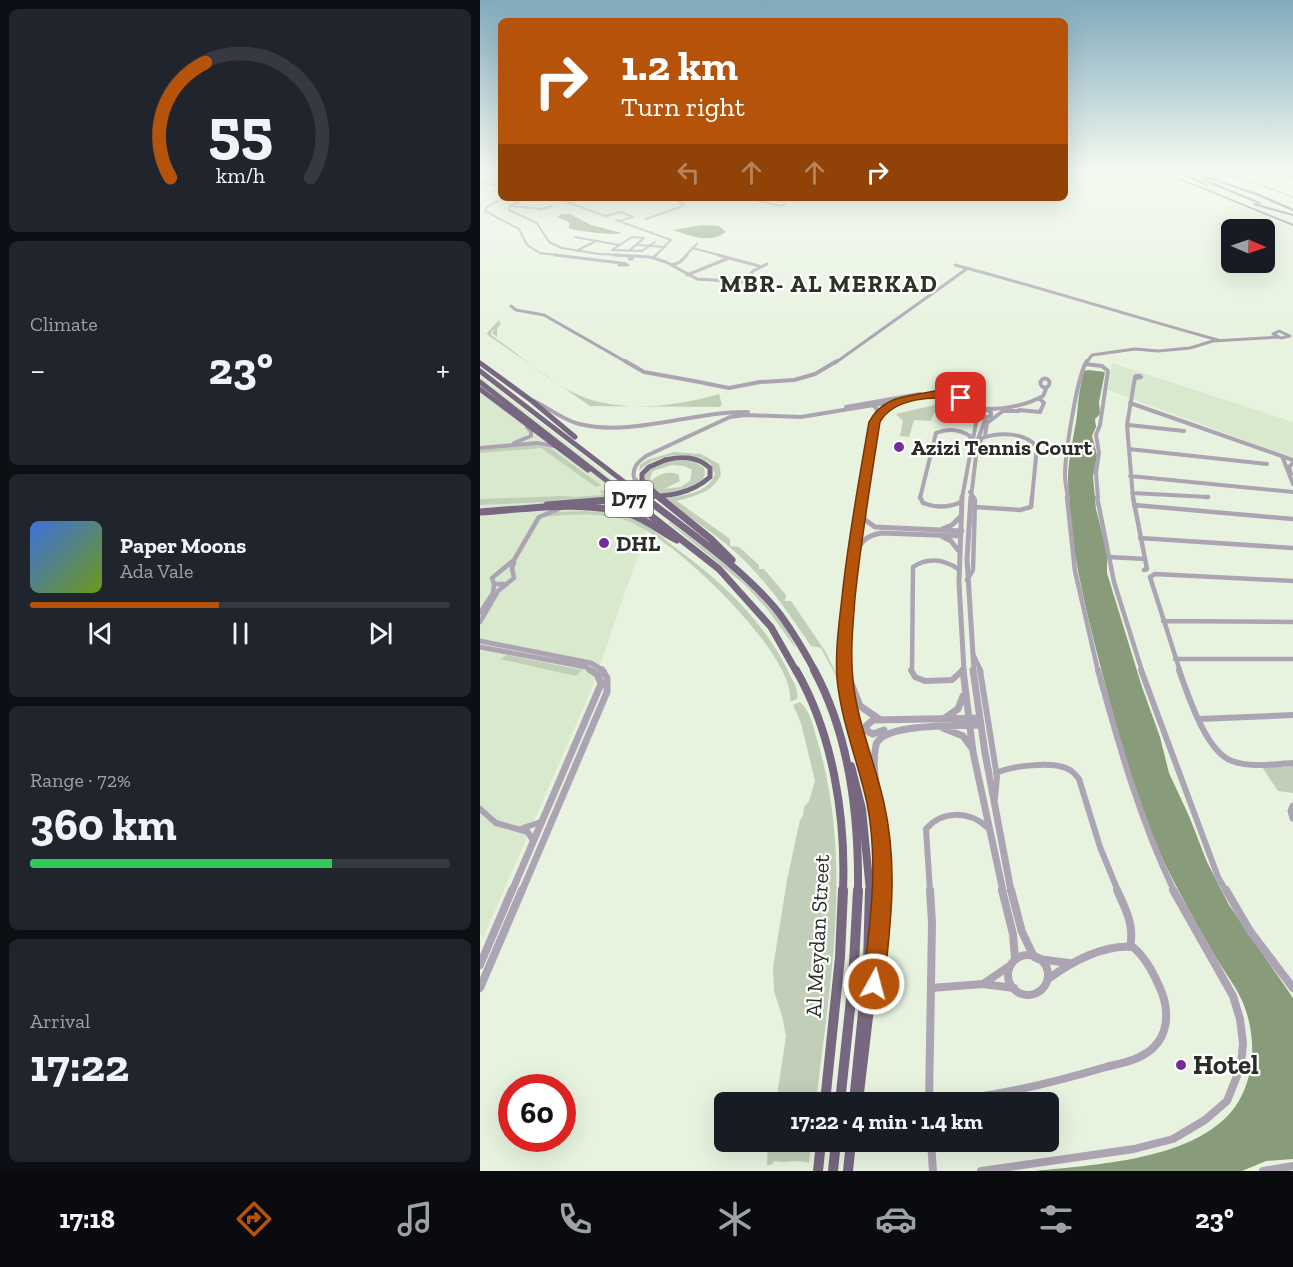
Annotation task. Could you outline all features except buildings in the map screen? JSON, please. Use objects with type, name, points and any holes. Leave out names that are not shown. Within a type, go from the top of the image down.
[{"type":"main road","points":[[480,361],[483,369],[532,401],[590,451],[597,461]]},
{"type":"main road","name":"Al Meydan Street","points":[[483,369],[738,570],[775,608],[806,652],[830,700],[846,756],[858,858],[854,963],[841,1092]]},
{"type":"main road","name":"Al Meydan Street","points":[[480,382],[728,578],[761,615],[792,660],[817,713],[831,759],[843,832],[845,894],[826,1092]]},
{"type":"main road","points":[[480,389],[554,446],[622,494]]},
{"type":"main road","points":[[480,393],[498,403]]},
{"type":"main road","points":[[480,510],[547,505],[682,494],[699,488],[710,477],[709,466],[700,460],[685,458],[665,460],[649,467],[641,476],[643,482],[663,502],[717,545],[738,570]]},
{"type":"main road","points":[[480,510],[600,508],[628,513],[647,521],[668,536],[686,543]]},
{"type":"main road","points":[[846,756],[859,791],[870,863],[872,965]]},
{"type":"main road","points":[[857,1092],[864,1061],[872,965],[883,890],[883,842]]},
{"type":"main road","points":[[818,1171],[820,1152]]},
{"type":"main road","points":[[833,1171],[835,1152]]},
{"type":"main road","points":[[848,1171],[850,1152]]},
{"type":"street","points":[[515,227],[519,229],[532,250],[553,256],[613,264],[623,264],[632,257]]},
{"type":"street","points":[[541,227],[551,244],[576,251],[653,258],[672,265],[687,275],[712,281],[747,281],[752,272],[767,264]]},
{"type":"street","points":[[636,227],[670,239],[671,242],[653,258]]},
{"type":"street","points":[[575,237],[620,245]]},
{"type":"street","points":[[605,254],[632,237],[644,238],[630,250]]},
{"type":"street","points":[[576,251],[594,242]]},
{"type":"street","points":[[612,250],[645,250],[656,242]]},
{"type":"street","points":[[672,265],[679,262],[697,244]]},
{"type":"street","points":[[637,245],[665,247]]},
{"type":"street","points":[[692,248],[760,267]]},
{"type":"street","points":[[687,275],[729,258]]},
{"type":"street","points":[[956,265],[1006,280],[1044,288],[1075,300],[1213,341]]},
{"type":"street","points":[[511,306],[544,315],[644,372],[704,382],[719,388],[794,380],[819,372],[843,358],[968,268]]},
{"type":"street","points":[[517,305],[520,310]]},
{"type":"street","points":[[1176,329],[1219,341]]},
{"type":"street","points":[[1261,337],[1286,332],[1291,336]]},
{"type":"street","points":[[1273,333],[1281,338]]},
{"type":"street","points":[[981,1171],[1134,1149],[1173,1139],[1198,1125],[1227,1101],[1234,1088],[1241,1066],[1243,1042],[1240,1019],[1233,996],[1187,918],[1156,853],[1126,775],[1088,634],[1073,561],[1065,474],[1075,398],[1085,364],[1097,353],[1138,349],[1158,351],[1190,348],[1213,341],[1291,336]]},
{"type":"street","points":[[1085,364],[1102,366],[1108,371],[1100,425],[1096,435],[1099,453],[1096,473],[1098,505],[1118,598],[1134,651],[1212,864],[1242,919],[1293,988]]},
{"type":"street","points":[[1135,378],[1130,403],[1130,476],[1140,538],[1148,569],[1144,570]]},
{"type":"street","points":[[973,411],[1001,409],[1040,399],[1046,389]]},
{"type":"street","points":[[532,401],[571,421],[611,428],[647,426],[717,412],[792,416],[937,391],[962,395],[992,414]]},
{"type":"street","points":[[663,502],[648,493],[634,480],[632,474],[634,466],[646,456],[716,422],[742,416],[795,418],[946,394],[961,398],[977,418],[986,418]]},
{"type":"street","points":[[866,403],[876,406],[905,397]]},
{"type":"street","points":[[977,449],[985,436],[987,423],[1002,411],[1041,412],[1044,403],[1040,399]]},
{"type":"street","points":[[874,422],[882,410],[893,403]]},
{"type":"street","points":[[1130,403],[1282,456],[1293,462],[1289,467],[1293,483]]},
{"type":"street","points":[[876,406],[852,559],[844,668],[848,698],[871,785],[883,842]]},
{"type":"street","points":[[1011,407],[1019,411]]},
{"type":"street","points":[[931,988],[983,984],[1014,988],[1025,995],[1038,994],[1046,987],[1048,979],[1046,968],[1036,958],[1019,926],[979,721],[971,653],[967,580],[970,492],[981,424],[1001,409]]},
{"type":"street","points":[[977,418],[961,502],[958,550],[963,670],[973,752],[987,827],[1013,934],[1015,958]]},
{"type":"street","points":[[480,446],[512,444],[524,440],[532,433],[524,423]]},
{"type":"street","points":[[1129,425],[1184,431]]},
{"type":"street","points":[[961,502],[950,507],[930,506],[923,503],[920,498],[937,432],[946,430],[968,433],[970,449]]},
{"type":"street","points":[[975,507],[1020,510],[1032,505],[1036,445],[1025,438],[993,434],[985,436]]},
{"type":"street","points":[[480,446],[537,443],[554,446]]},
{"type":"street","points":[[1129,449],[1267,464]]},
{"type":"street","points":[[1282,456],[1293,483]]},
{"type":"street","points":[[1130,476],[1293,492]]},
{"type":"street","points":[[967,580],[973,570],[975,497],[970,492]]},
{"type":"street","points":[[1132,493],[1208,497]]},
{"type":"street","points":[[862,499],[864,519],[875,527],[967,533]]},
{"type":"street","points":[[1134,505],[1293,519]]},
{"type":"street","points":[[480,613],[493,593],[492,578],[514,560],[539,517],[559,509]]},
{"type":"street","points":[[531,510],[539,517]]},
{"type":"street","points":[[852,559],[861,541],[874,534],[937,532],[952,525],[960,517]]},
{"type":"street","points":[[937,532],[958,550]]},
{"type":"street","points":[[1140,538],[1293,548]]},
{"type":"street","points":[[1109,557],[1145,559]]},
{"type":"street","points":[[480,622],[496,593],[514,578],[514,560]]},
{"type":"street","points":[[958,568],[946,561],[920,562],[913,567],[911,669],[915,677],[928,681],[952,680],[963,670]]},
{"type":"street","points":[[501,572],[513,573]]},
{"type":"street","points":[[1293,581],[1151,575],[1150,578],[1175,658],[1212,752],[1227,763],[1245,766],[1293,763]]},
{"type":"street","points":[[494,584],[506,584]]},
{"type":"street","points":[[1163,621],[1293,622]]},
{"type":"street","points":[[480,634],[483,647]]},
{"type":"street","points":[[480,641],[483,647]]},
{"type":"street","points":[[480,987],[568,773],[608,688],[608,678],[598,670],[483,647]]},
{"type":"street","points":[[971,653],[980,667],[996,773],[997,787],[994,801]]},
{"type":"street","points":[[1175,658],[1293,660]]},
{"type":"street","points":[[844,668],[859,707],[870,715],[884,720]]},
{"type":"street","points":[[942,719],[953,714],[960,706],[965,686]]},
{"type":"street","points":[[1199,718],[1293,715]]},
{"type":"street","points":[[910,729],[894,728],[875,734],[866,729],[866,724],[871,721],[884,720],[942,719],[969,722]]},
{"type":"street","points":[[883,842],[882,808],[874,747],[884,734],[979,721]]},
{"type":"street","points":[[927,727],[956,732],[966,739],[973,752]]},
{"type":"street","points":[[996,773],[1008,767],[1057,766],[1069,769],[1078,776],[1097,839],[1131,924],[1133,935],[1130,946]]},
{"type":"street","points":[[480,965],[544,818],[568,773]]},
{"type":"street","points":[[1293,806],[1291,811],[1293,818]]},
{"type":"street","points":[[480,809],[492,821],[530,833],[534,843]]},
{"type":"street","points":[[930,1092],[932,906],[926,829],[938,818],[962,815],[975,818],[987,827]]},
{"type":"street","points":[[512,828],[531,827],[544,818]]},
{"type":"street","points":[[1008,1092],[1119,1064],[1152,1049],[1161,1039],[1166,1027],[1165,999],[1139,952],[1130,946],[1122,945],[1072,963],[1048,979]]},
{"type":"street","points":[[983,984],[1022,955],[1072,963]]},
{"type":"street","points":[[1008,967],[1008,976],[1014,988]]},
{"type":"street","points":[[932,1152],[933,1171]]},
{"type":"street","points":[[1263,1171],[1293,1166]]},
{"type":"shaded area","points":[[597,227],[622,233],[596,233],[569,228]]},
{"type":"shaded area","points":[[693,227],[720,227],[726,232],[713,238],[706,238],[673,230]]},
{"type":"shaded area","points":[[499,320],[501,324],[497,328],[497,337],[492,333],[496,328],[491,332],[491,335],[531,365],[488,335],[487,333]]},
{"type":"shaded area","points":[[1112,363],[1293,422],[1293,458],[1108,390]]},
{"type":"shaded area","points":[[1084,371],[1105,372],[1099,402],[1100,414],[1095,419],[1096,427],[1092,436],[1097,455],[1093,477],[1096,509],[1107,552],[1107,573],[1160,737],[1169,773],[1207,862],[1229,905],[1293,998],[1293,1159],[1266,1161],[1242,1171],[1035,1171],[1120,1161],[1150,1155],[1179,1146],[1205,1133],[1227,1117],[1242,1095],[1249,1074],[1252,1052],[1251,1030],[1242,1001],[1175,885],[1145,816],[1123,748],[1091,630],[1075,556],[1068,480],[1080,388]]},
{"type":"shaded area","points":[[480,376],[653,512],[592,688],[483,938],[480,933]]},
{"type":"shaded area","points":[[560,385],[591,400],[609,404],[665,405],[719,394],[722,405],[719,407],[590,406]]},
{"type":"shaded area","points":[[956,400],[958,402],[936,407],[931,421],[914,420],[909,437],[900,436],[903,421],[896,414]]},
{"type":"shaded area","points":[[535,445],[550,448],[601,485],[596,487],[541,448],[480,453],[480,450]]},
{"type":"shaded area","points":[[674,452],[701,454],[719,464],[721,474],[713,486],[702,493],[677,501],[730,539],[730,546],[739,547],[759,565],[759,569],[764,569],[786,595],[785,601],[791,601],[825,651],[836,676],[821,648],[811,646],[775,596],[745,561],[716,536],[663,498],[693,493],[706,486],[715,474],[710,463],[693,456],[673,455],[646,465],[639,471],[640,465],[647,460]]},
{"type":"shaded area","points":[[685,460],[695,462],[704,468],[705,475],[696,485],[658,494],[644,481],[645,475],[653,466]],"holes":[[[672,465],[684,466],[692,470],[690,481],[680,487],[664,489],[680,481],[678,474],[674,473],[663,474],[651,481],[653,471]]]},
{"type":"shaded area","points":[[600,491],[611,491],[637,513],[602,505],[617,503],[613,499],[480,505],[480,499],[602,495]]},
{"type":"shaded area","points":[[586,511],[614,514],[640,522],[726,589],[755,620],[779,654],[794,683],[797,699],[790,702],[787,681],[773,655],[752,627],[727,598],[670,547],[645,530],[618,518],[588,515],[543,516],[555,512]]},
{"type":"shaded area","points":[[668,522],[704,547],[759,596],[775,613],[796,649],[768,610],[745,585]]},
{"type":"shaded area","points":[[507,655],[582,670],[576,676],[500,659]]},
{"type":"shaded area","points":[[800,702],[812,721],[829,787],[834,832],[835,922],[817,1092],[778,1092],[786,1036],[774,991],[773,968],[787,880],[800,820],[815,781],[801,723],[793,705]]},
{"type":"shaded area","points":[[1293,766],[1293,793],[1278,791],[1262,767]]},
{"type":"shaded area","points":[[768,1152],[810,1152],[809,1163],[775,1161],[767,1165]]},
{"type":"place","name":"Azizi Tennis Court","points":[[899,447]]},
{"type":"place","name":"DHL","points":[[604,543]]},
{"type":"place","name":"Hotel","points":[[1181,1065]]},
{"type":"district","name":"MBR- AL MERKAD","points":[[829,284]]},
{"type":"route","points":[[874,984],[882,913],[884,858],[876,803],[848,698],[845,678],[845,631],[852,559],[874,422],[881,411],[893,403],[935,394],[949,394],[961,398]]}]
